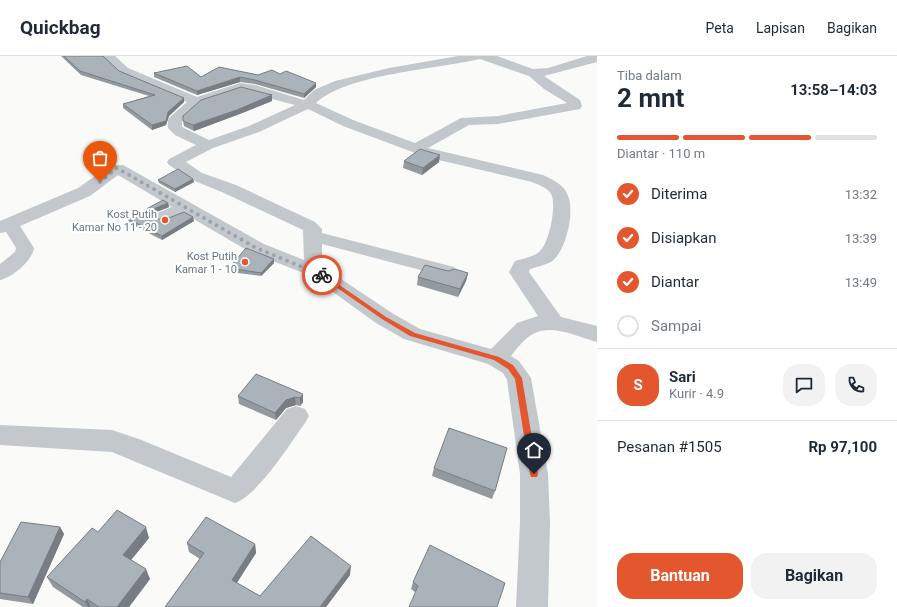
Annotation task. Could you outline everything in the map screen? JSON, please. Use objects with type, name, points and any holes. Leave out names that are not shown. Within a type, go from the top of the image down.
[{"type":"street","points":[[108,56],[124,71],[196,101]]},
{"type":"street","points":[[318,272],[313,262],[311,246],[313,229],[230,189],[196,176],[175,162],[208,145],[254,129],[306,104],[319,93],[339,84],[389,72],[478,56]]},
{"type":"street","points":[[416,148],[466,121],[498,120],[575,106],[575,103],[548,86],[533,73],[494,58],[483,56]]},
{"type":"street","points":[[533,73],[570,66],[580,61],[597,58]]},
{"type":"street","points":[[208,145],[180,132],[175,128],[175,120],[196,101],[245,87],[306,104],[348,123],[431,154],[537,178],[553,186],[560,196],[562,213],[554,248],[544,258],[522,264],[519,272],[554,323]]},
{"type":"street","points":[[0,274],[24,254],[25,248],[5,226],[84,192],[117,168],[169,200],[186,207],[256,248],[318,272],[384,318],[412,334],[496,358],[511,367],[519,378],[534,474],[535,523],[532,607]]},
{"type":"street","points":[[161,218],[186,207]]},
{"type":"street","points":[[313,236],[447,271]]},
{"type":"street","points":[[496,358],[521,332],[529,326],[554,323],[597,334]]},
{"type":"street","points":[[0,435],[112,441],[130,447],[235,491],[250,477],[296,416]]},
{"type":"building","points":[[64,56],[103,56],[119,71],[184,98],[168,112],[166,121],[152,125],[123,104],[155,95],[80,71]]},
{"type":"building","points":[[187,66],[201,77],[219,67],[258,75],[272,70],[280,74],[286,71],[316,83],[304,94],[240,77],[197,91],[154,73]]},
{"type":"building","points":[[241,87],[272,95],[237,110],[193,125],[183,121],[183,116],[201,100]]},
{"type":"building","points":[[420,149],[440,155],[423,168],[404,161]]},
{"type":"building","points":[[178,169],[193,179],[175,189],[158,180]]},
{"type":"building","points":[[163,200],[168,203],[153,209],[150,214],[153,219],[166,219],[184,212],[193,217],[162,236],[128,219]]},
{"type":"building","name":"Kost Putih Kamar 1 - 10","points":[[246,248],[274,259],[261,273],[229,268]]},
{"type":"building","points":[[425,265],[448,271],[455,269],[468,273],[460,289],[418,277]]},
{"type":"building","points":[[256,374],[303,394],[300,398],[295,397],[286,400],[275,413],[238,396]]},
{"type":"building","points":[[449,428],[507,448],[495,491],[434,468]]},
{"type":"building","points":[[117,510],[146,527],[123,555],[146,569],[117,607],[99,607],[87,599],[85,602],[47,577],[92,528],[98,532]]},
{"type":"building","points":[[206,517],[255,544],[232,580],[260,596],[311,536],[351,566],[320,607],[165,607],[204,553],[187,543]]},
{"type":"building","points":[[21,522],[60,527],[28,597],[0,593],[0,562]]},
{"type":"building","points":[[430,545],[505,583],[497,607],[409,607],[418,586],[413,582]]},
{"type":"way so far","points":[[100,182],[113,173],[117,168],[169,200],[199,214],[223,230],[256,248],[318,272],[322,275]]},
{"type":"place","name":"Kost Putih Kamar No 11 - 20","points":[[165,220]]},
{"type":"place","name":"Kost Putih Kamar 1 - 10","points":[[245,262]]},
{"type":"route","points":[[322,275],[384,318],[412,334],[448,346],[496,358],[511,367],[519,378],[534,474]]}]
